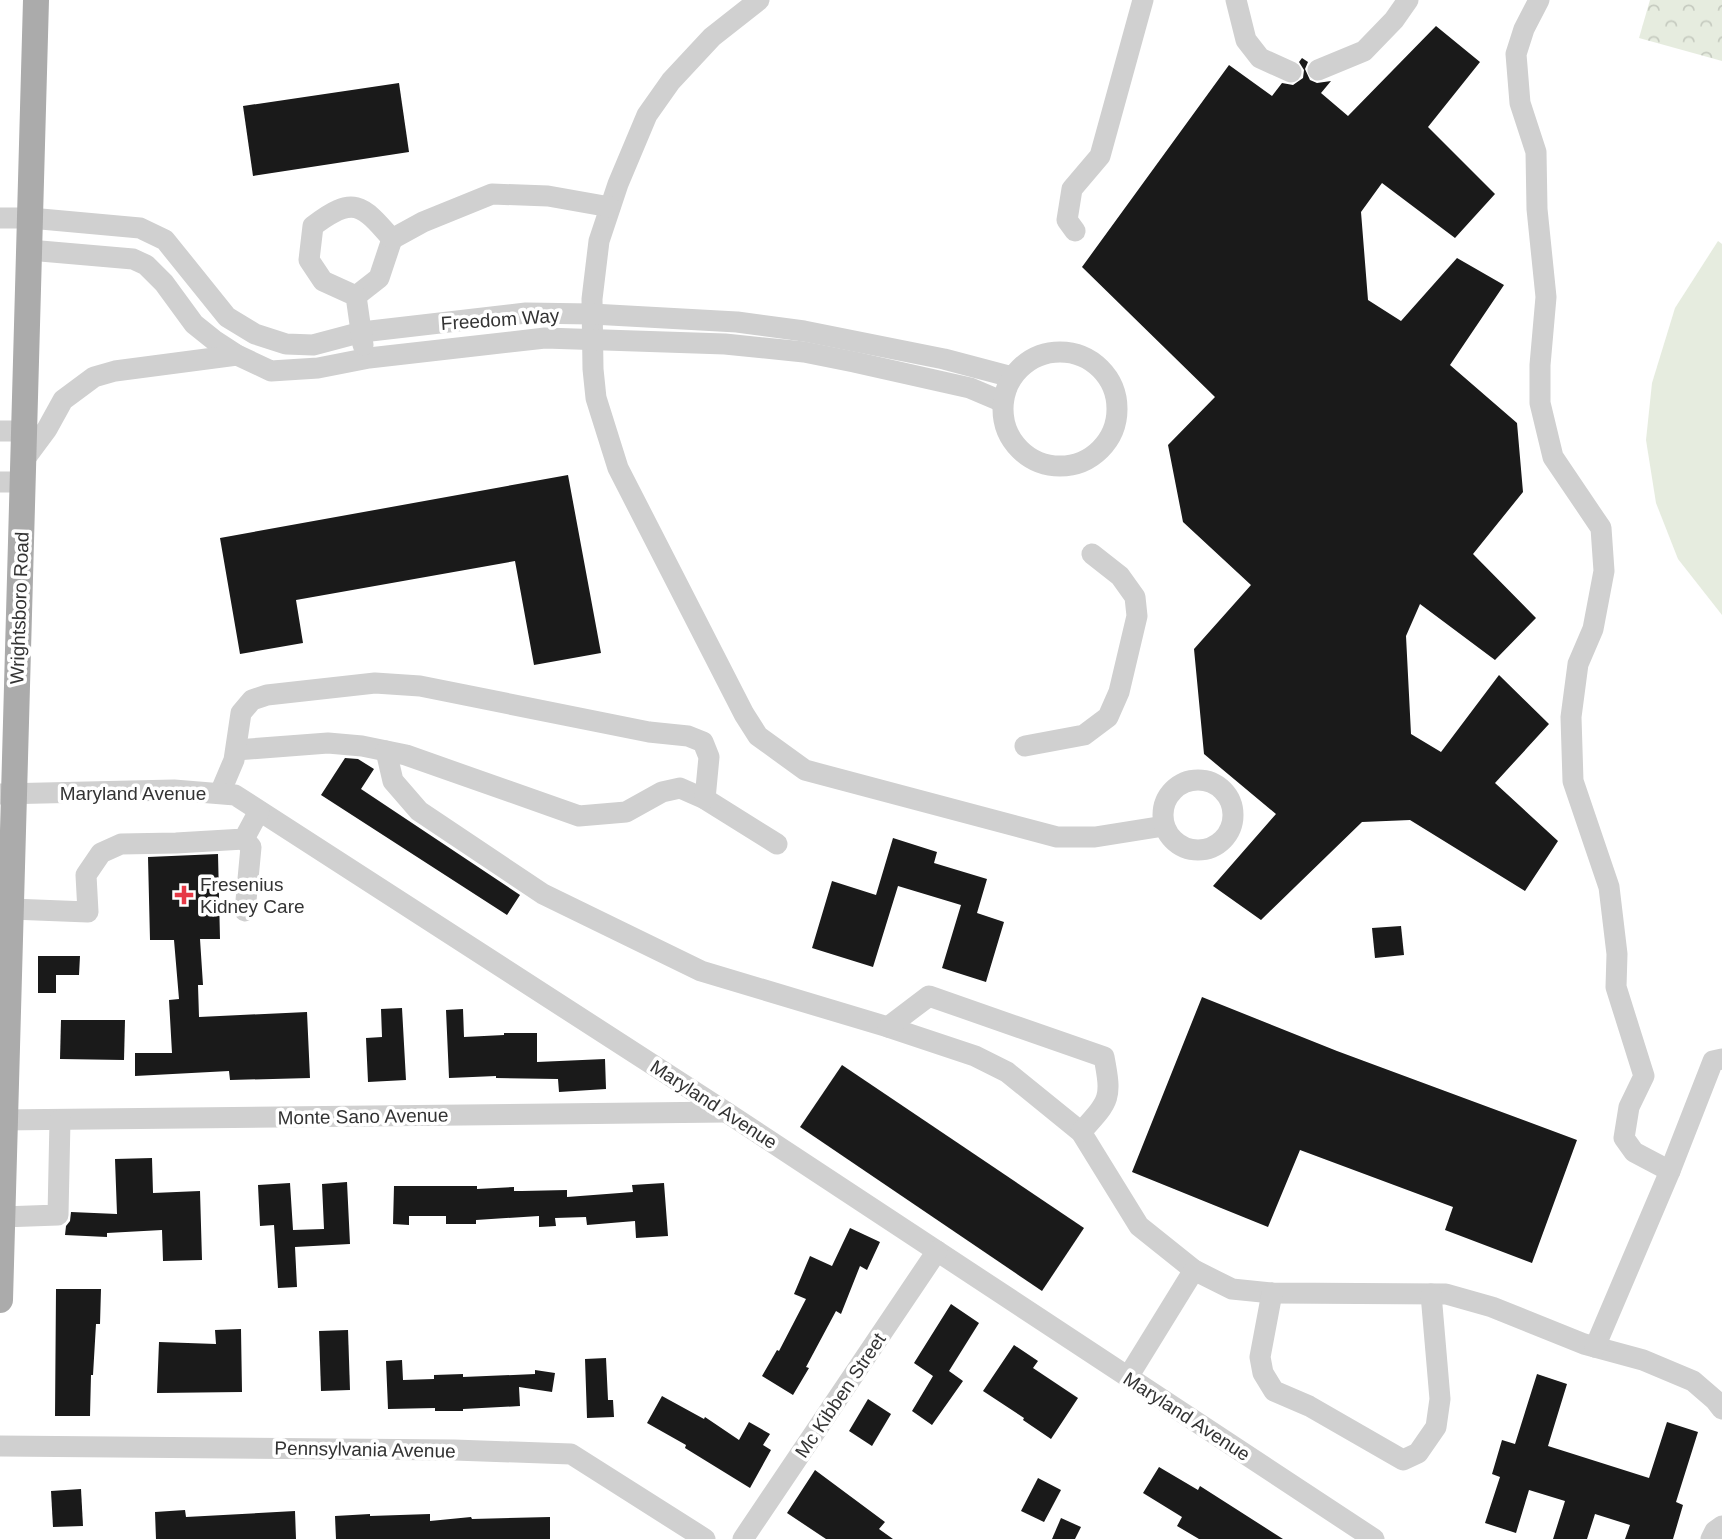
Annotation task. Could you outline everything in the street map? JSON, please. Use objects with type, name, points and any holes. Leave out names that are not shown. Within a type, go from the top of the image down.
[{"type":"main road","name":"Wrightsboro Road","points":[[0,1300],[11,909],[7,794],[16,475],[12,431],[29,250],[36,0]]},
{"type":"street","points":[[759,0],[712,37],[671,81],[647,115],[610,207],[600,241],[592,299],[592,339],[596,398],[618,468],[744,714],[758,736],[805,770],[1057,837],[1095,837],[1164,826]]},
{"type":"street","points":[[1075,231],[1068,220],[1072,189],[1100,156],[1143,0]]},
{"type":"street","points":[[1236,0],[1246,40],[1260,58],[1291,72]]},
{"type":"street","points":[[1318,70],[1364,51],[1394,20],[1408,0]]},
{"type":"street","points":[[1539,0],[1524,29],[1516,54],[1520,103],[1536,152],[1537,209],[1546,297],[1540,365],[1540,403],[1553,457],[1601,528],[1604,571],[1593,629],[1578,664],[1570,717],[1573,781],[1609,887],[1616,954],[1616,987],[1644,1076],[1629,1107],[1624,1138],[1634,1152],[1670,1171]]},
{"type":"street","points":[[356,296],[379,278],[392,239],[423,222],[492,194],[548,197],[610,207]]},
{"type":"street","points":[[356,296],[323,281],[309,260],[313,226],[334,209],[352,206],[371,215],[392,239]]},
{"type":"street","name":"Freedom Way","points":[[0,218],[30,218],[140,229],[165,240],[227,317],[256,334],[286,344],[313,345],[362,332],[526,313],[592,314],[725,321],[804,331],[944,359],[1012,377]]},
{"type":"street","name":"Freedom Way","points":[[29,250],[133,259],[146,265],[164,283],[194,324],[237,355],[271,371],[318,368],[365,359],[545,338],[725,344],[804,352],[970,388],[1003,402]]},
{"type":"street","points":[[356,296],[365,359]]},
{"type":"street","points":[[1051,352],[1080,355],[1092,361],[1106,374],[1118,406],[1115,427],[1108,441],[1095,454],[1073,465],[1049,465],[1032,459],[1018,447],[1008,432],[1004,418],[1003,402],[1012,377],[1021,366],[1051,352]]},
{"type":"street","points":[[16,475],[63,400],[94,377],[115,371],[237,355]]},
{"type":"street","points":[[1025,746],[1084,735],[1108,717],[1119,692],[1137,616],[1135,597],[1120,576],[1091,554]]},
{"type":"street","points":[[220,793],[236,750],[241,713],[252,701],[267,695],[375,683],[420,686],[649,732],[688,736],[703,742],[709,757],[705,799]]},
{"type":"street","points":[[236,750],[328,743],[362,746],[407,755],[579,816],[626,812],[662,792],[680,789],[705,799],[777,844]]},
{"type":"street","points":[[386,751],[393,781],[419,811],[543,894],[701,971],[888,1027],[975,1056],[1007,1072],[1081,1132],[1139,1226],[1194,1270],[1232,1289],[1272,1293],[1447,1294],[1492,1307],[1595,1347],[1643,1360],[1693,1381],[1716,1400],[1722,1409]]},
{"type":"street","name":"Maryland Avenue","points":[[7,794],[174,790],[235,794],[726,1112],[1374,1539]]},
{"type":"street","points":[[244,839],[259,811]]},
{"type":"street","points":[[11,909],[88,912],[86,875],[101,853],[121,844],[176,844],[244,839]]},
{"type":"street","points":[[244,839],[250,847],[245,911]]},
{"type":"street","points":[[888,1027],[929,996],[1104,1056],[1109,1084],[1105,1106],[1081,1132]]},
{"type":"street","points":[[1595,1347],[1670,1171],[1713,1061],[1722,1059]]},
{"type":"street","name":"Monte Sano Avenue","points":[[3,1120],[726,1112]]},
{"type":"street","points":[[2,1217],[58,1215],[60,1120]]},
{"type":"street","name":"Mc Kibben Street","points":[[743,1539],[937,1251]]},
{"type":"street","points":[[1128,1377],[1194,1270]]},
{"type":"street","points":[[1272,1293],[1260,1357],[1264,1373],[1274,1391],[1309,1406],[1403,1460],[1418,1452],[1436,1427],[1440,1399],[1432,1294]]},
{"type":"street","name":"Pennsylvania Avenue","points":[[0,1446],[454,1450],[571,1454],[705,1539]]},
{"type":"street","points":[[1711,1539],[1715,1531],[1722,1526]]},
{"type":"green space","points":[[1650,0],[1722,0],[1722,61],[1639,38]]},
{"type":"green space","points":[[1718,241],[1722,244],[1722,615],[1678,559],[1656,503],[1646,440],[1652,383],[1675,308]]},
{"type":"building","points":[[1436,26],[1480,62],[1428,127],[1495,194],[1455,238],[1382,183],[1361,212],[1368,300],[1401,321],[1457,258],[1504,285],[1450,365],[1517,423],[1523,492],[1473,554],[1536,618],[1495,660],[1420,604],[1406,636],[1411,734],[1441,752],[1499,675],[1549,724],[1495,783],[1558,841],[1525,891],[1410,820],[1362,822],[1261,920],[1213,886],[1276,814],[1204,754],[1194,649],[1251,585],[1183,522],[1168,445],[1215,397],[1082,267],[1229,65],[1272,96],[1282,83],[1293,85],[1303,78],[1304,70],[1299,62],[1302,58],[1308,62],[1305,69],[1310,80],[1317,83],[1331,81],[1321,93],[1348,116]]},
{"type":"building","points":[[399,83],[409,152],[253,176],[243,106]]},
{"type":"building","points":[[568,475],[601,653],[534,665],[515,561],[296,600],[303,643],[240,654],[220,538]]},
{"type":"building","points":[[345,758],[358,759],[374,769],[361,789],[520,895],[507,915],[321,795]]},
{"type":"building","points":[[893,838],[937,852],[934,863],[987,879],[977,913],[1004,922],[986,982],[942,968],[961,905],[898,886],[873,967],[812,948],[832,881],[876,895]]},
{"type":"building","points":[[218,854],[220,939],[200,939],[203,985],[198,985],[199,1017],[307,1012],[310,1078],[230,1080],[229,1071],[135,1076],[135,1053],[172,1053],[169,1000],[179,999],[174,940],[150,940],[148,857]]},
{"type":"building","points":[[1401,926],[1404,955],[1375,958],[1372,928]]},
{"type":"building","points":[[38,956],[80,956],[79,975],[56,975],[56,993],[38,993]]},
{"type":"building","points":[[1202,997],[1337,1051],[1577,1140],[1532,1263],[1445,1230],[1453,1207],[1300,1150],[1268,1227],[1132,1172]]},
{"type":"building","points":[[402,1008],[406,1080],[368,1082],[366,1038],[382,1037],[381,1009]]},
{"type":"building","points":[[463,1009],[464,1037],[537,1033],[537,1062],[605,1059],[606,1089],[559,1092],[558,1079],[496,1076],[449,1078],[446,1010]]},
{"type":"building","points":[[61,1020],[125,1020],[124,1060],[60,1059]]},
{"type":"building","points":[[842,1065],[1084,1228],[1042,1291],[800,1127]]},
{"type":"building","points":[[152,1158],[153,1193],[200,1191],[202,1260],[163,1261],[162,1230],[107,1233],[107,1237],[65,1235],[71,1212],[117,1214],[115,1159]]},
{"type":"building","points":[[347,1182],[350,1244],[295,1247],[297,1287],[278,1288],[274,1225],[260,1226],[258,1185],[290,1183],[293,1230],[324,1229],[322,1184]]},
{"type":"building","points":[[664,1183],[668,1236],[636,1238],[635,1221],[587,1225],[586,1217],[555,1218],[556,1226],[539,1227],[539,1216],[476,1220],[476,1224],[446,1224],[446,1216],[409,1216],[409,1225],[393,1224],[394,1186],[477,1186],[477,1189],[514,1187],[514,1191],[567,1190],[567,1197],[633,1192],[632,1185]]},
{"type":"building","points":[[850,1228],[880,1242],[867,1270],[860,1266],[841,1314],[836,1311],[793,1395],[762,1376],[777,1350],[779,1351],[806,1299],[794,1294],[810,1256],[832,1266]]},
{"type":"building","points":[[56,1289],[101,1289],[100,1324],[96,1324],[91,1375],[90,1416],[55,1416]]},
{"type":"building","points":[[951,1304],[979,1323],[949,1371],[963,1381],[932,1425],[912,1411],[933,1376],[914,1363]]},
{"type":"building","points":[[241,1329],[242,1392],[157,1393],[159,1342],[216,1344],[215,1330]]},
{"type":"building","points":[[348,1330],[350,1390],[321,1391],[319,1331]]},
{"type":"building","points":[[1014,1345],[1038,1361],[1033,1368],[1078,1398],[1051,1439],[983,1391]]},
{"type":"building","points":[[606,1358],[608,1400],[613,1400],[614,1417],[587,1418],[585,1359]]},
{"type":"building","points":[[402,1360],[403,1380],[434,1379],[434,1375],[463,1374],[463,1377],[535,1374],[535,1370],[555,1373],[552,1392],[519,1387],[520,1406],[463,1411],[435,1411],[435,1408],[388,1409],[386,1361]]},
{"type":"building","points":[[1537,1374],[1567,1384],[1548,1446],[1649,1478],[1667,1422],[1698,1432],[1676,1502],[1683,1505],[1673,1539],[1625,1539],[1630,1525],[1595,1514],[1587,1539],[1553,1539],[1565,1501],[1529,1490],[1516,1533],[1485,1523],[1500,1477],[1492,1474],[1502,1440],[1515,1444]]},
{"type":"building","points":[[662,1396],[704,1419],[705,1417],[739,1440],[749,1422],[770,1434],[763,1445],[771,1450],[750,1488],[685,1448],[686,1445],[647,1423]]},
{"type":"building","points":[[868,1399],[891,1414],[872,1446],[849,1431]]},
{"type":"building","points":[[1159,1467],[1198,1490],[1200,1486],[1283,1539],[1199,1539],[1177,1526],[1182,1517],[1143,1493]]},
{"type":"building","points":[[815,1470],[885,1522],[879,1529],[893,1539],[826,1539],[787,1513]]},
{"type":"building","points":[[1038,1478],[1061,1490],[1044,1522],[1021,1511]]},
{"type":"building","points":[[81,1489],[83,1526],[53,1527],[51,1491]]},
{"type":"building","points":[[185,1510],[186,1517],[295,1511],[296,1539],[156,1539],[155,1512]]},
{"type":"building","points":[[430,1514],[430,1521],[471,1517],[550,1517],[550,1539],[336,1539],[335,1516]]},
{"type":"building","points":[[1061,1518],[1081,1527],[1075,1539],[1052,1539]]},
{"type":"place","name":"Fresenius Kidney Care","points":[[184,895]]}]
